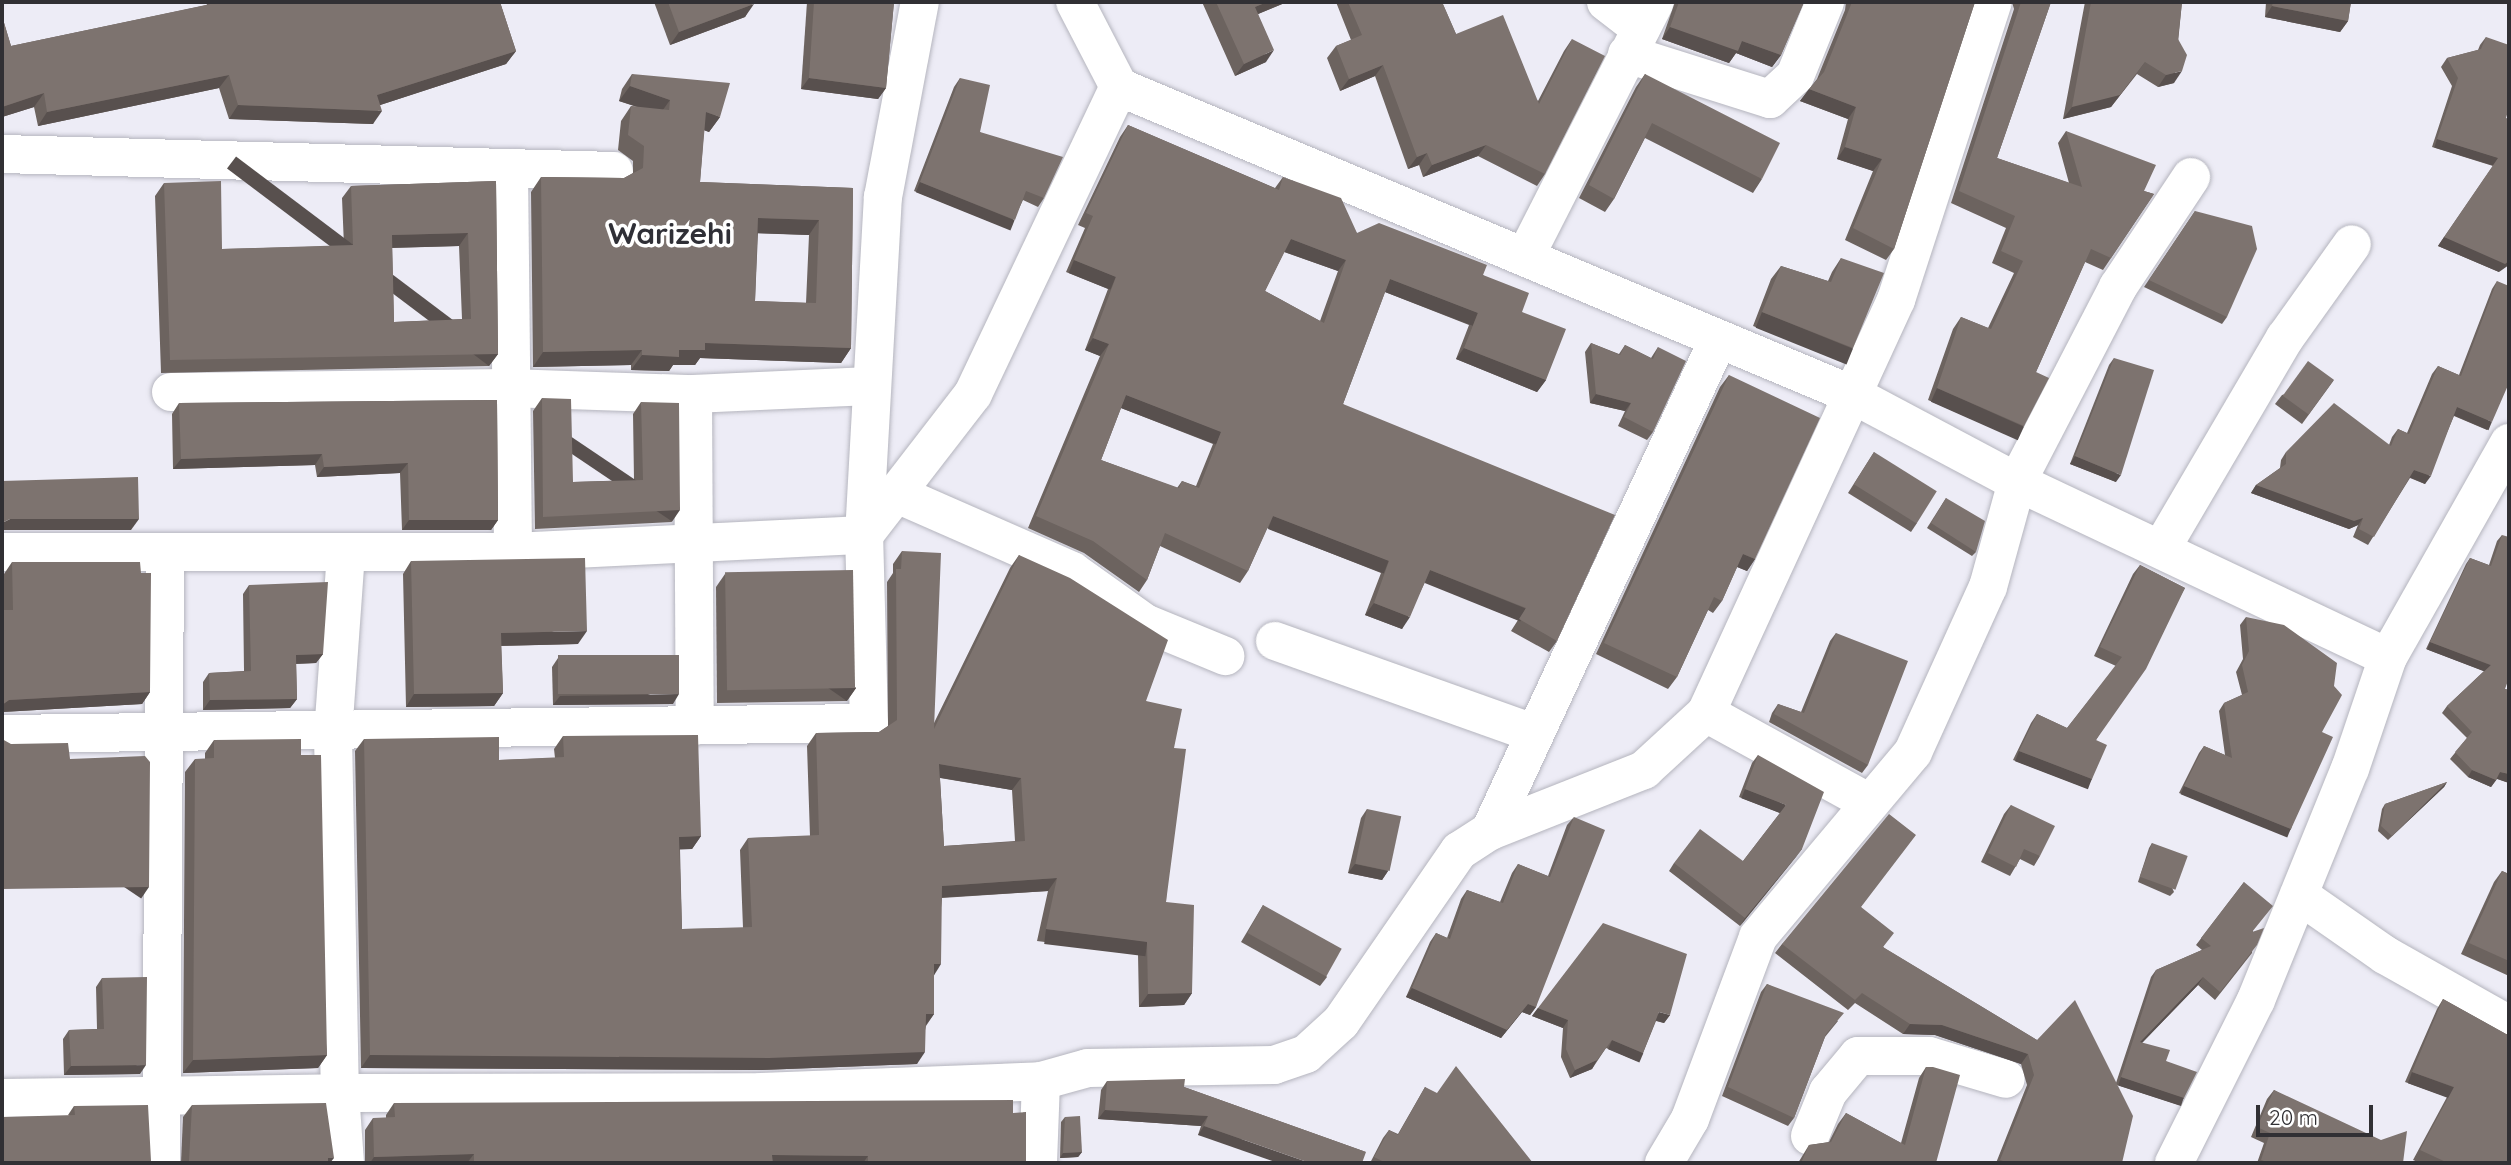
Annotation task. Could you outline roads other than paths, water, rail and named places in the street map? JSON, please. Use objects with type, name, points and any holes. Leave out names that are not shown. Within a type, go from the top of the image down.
[{"type":"street","points":[[2,734],[333,734],[869,723],[864,535],[870,386],[883,197],[920,2]]},
{"type":"street","points":[[1075,2],[1119,87],[1855,396],[2017,482],[2388,657]]},
{"type":"street","points":[[1606,2],[1641,28],[1770,99],[1795,76],[1825,2]]},
{"type":"street","points":[[2,1098],[161,1099],[340,1093],[761,1092],[1041,1081],[1087,1068],[1274,1065],[1306,1054],[1341,1022],[1459,851],[1490,831],[1644,769],[1706,713],[1855,396],[1896,300],[1993,2]]},
{"type":"street","points":[[1525,257],[1641,28]]},
{"type":"street","points":[[2,552],[513,552],[864,535],[972,394],[1119,87]]},
{"type":"street","points":[[2,153],[614,171]]},
{"type":"street","points":[[509,168],[508,388],[513,552]]},
{"type":"street","points":[[1664,1163],[1690,1119],[1758,937],[1913,752],[1988,587],[2017,482],[2118,286],[2191,177]]},
{"type":"street","points":[[2161,549],[2286,338],[2352,244]]},
{"type":"street","points":[[1490,831],[1533,733],[1718,340]]},
{"type":"street","points":[[171,392],[508,388],[693,394],[870,386]]},
{"type":"street","points":[[693,394],[690,542],[695,726]]},
{"type":"street","points":[[2174,1163],[2256,1000],[2299,895],[2388,657],[2509,443]]},
{"type":"street","points":[[897,494],[1072,571],[1145,623],[1225,656]]},
{"type":"street","points":[[161,1163],[165,552]]},
{"type":"street","points":[[345,1163],[340,1093],[333,734],[346,553]]},
{"type":"street","points":[[1275,641],[1533,733]]},
{"type":"street","points":[[1706,713],[1868,803]]},
{"type":"street","points":[[2299,895],[2385,955],[2509,1025]]},
{"type":"street","points":[[1811,1136],[1829,1092],[1858,1056],[1929,1056],[2006,1079]]},
{"type":"street","points":[[1038,1163],[1041,1081]]},
{"type":"district","name":"Warizehi","points":[[670,233]]}]
